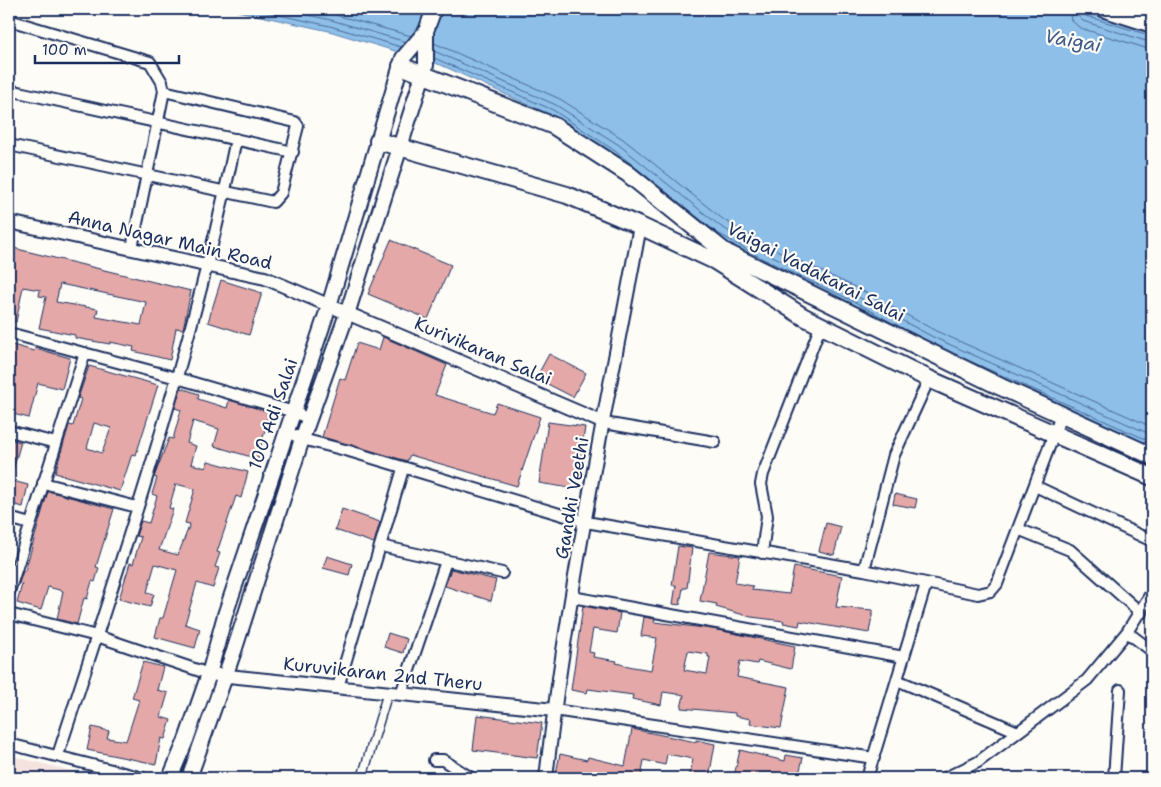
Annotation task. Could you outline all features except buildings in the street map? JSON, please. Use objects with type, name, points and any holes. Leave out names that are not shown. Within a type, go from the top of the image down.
[{"type":"main road","points":[[402,62],[426,31],[434,9]]},
{"type":"main road","points":[[1105,9],[1152,24]]},
{"type":"main road","name":"100 Adi Salai","points":[[189,778],[226,676],[302,439],[348,312],[424,70],[426,31]]},
{"type":"main road","name":"100 Adi Salai","points":[[170,778],[186,740],[209,674],[225,615],[329,306],[402,62]]},
{"type":"main road","name":"Vaigai Vadakarai Salai","points":[[402,62],[554,126],[627,173],[725,252],[1001,387],[1062,413],[1152,456]]},
{"type":"main road","name":"Vaigai Vadakarai Salai","points":[[378,141],[567,195],[640,226],[715,261],[821,326],[929,379],[1054,432],[1152,477]]},
{"type":"street","points":[[9,20],[150,62],[162,82],[164,90],[132,248]]},
{"type":"street","points":[[9,90],[293,152]]},
{"type":"street","points":[[9,145],[273,202],[281,194],[293,152],[298,126],[295,122],[164,90]]},
{"type":"street","points":[[58,755],[177,378],[209,265],[236,139]]},
{"type":"street","name":"Anna Nagar Main Road","points":[[9,222],[265,278],[329,306],[348,312]]},
{"type":"street","name":"Gandhi Veethi","points":[[546,778],[554,710],[572,597],[640,226]]},
{"type":"street","name":"Kurivikaran Salai","points":[[348,312],[604,423]]},
{"type":"street","points":[[762,553],[767,516],[761,484],[763,474],[821,326]]},
{"type":"street","points":[[9,333],[177,378],[294,412],[309,419]]},
{"type":"street","points":[[9,592],[85,353]]},
{"type":"street","points":[[864,570],[894,455],[929,379]]},
{"type":"street","points":[[287,432],[302,439],[349,451],[403,469],[586,522],[864,570],[978,594],[991,592],[997,584],[1062,413]]},
{"type":"street","points":[[604,423],[715,442]]},
{"type":"street","points":[[9,431],[56,443]]},
{"type":"street","points":[[338,687],[403,469]]},
{"type":"street","points":[[43,483],[137,507]]},
{"type":"street","points":[[1035,486],[1152,541]]},
{"type":"street","points":[[9,518],[30,524]]},
{"type":"street","points":[[1018,529],[1070,550],[1141,613]]},
{"type":"street","points":[[381,546],[502,573]]},
{"type":"street","points":[[401,694],[446,561]]},
{"type":"street","points":[[867,778],[926,584]]},
{"type":"street","points":[[946,778],[978,762],[1087,680],[1127,632],[1141,613],[1152,592]]},
{"type":"street","points":[[572,597],[904,657]]},
{"type":"street","points":[[9,614],[97,636],[209,674]]},
{"type":"street","points":[[1127,632],[1152,651]]},
{"type":"street","name":"Kuruvikaran 2nd Theru","points":[[209,674],[554,710]]},
{"type":"street","points":[[897,680],[1018,732]]},
{"type":"street","points":[[1114,778],[1120,690]]},
{"type":"street","points":[[362,778],[388,692]]},
{"type":"street","points":[[554,710],[874,758]]},
{"type":"street","points":[[9,744],[143,778]]},
{"type":"street","points":[[434,760],[442,760],[471,778]]},
{"type":"shaded area","points":[[9,755],[100,778],[9,778]]},
{"type":"water","name":"Vaigai","points":[[228,9],[1081,9],[1152,32],[1152,447],[1055,405],[761,263],[713,236],[612,155],[551,115],[441,65],[329,31]]}]
